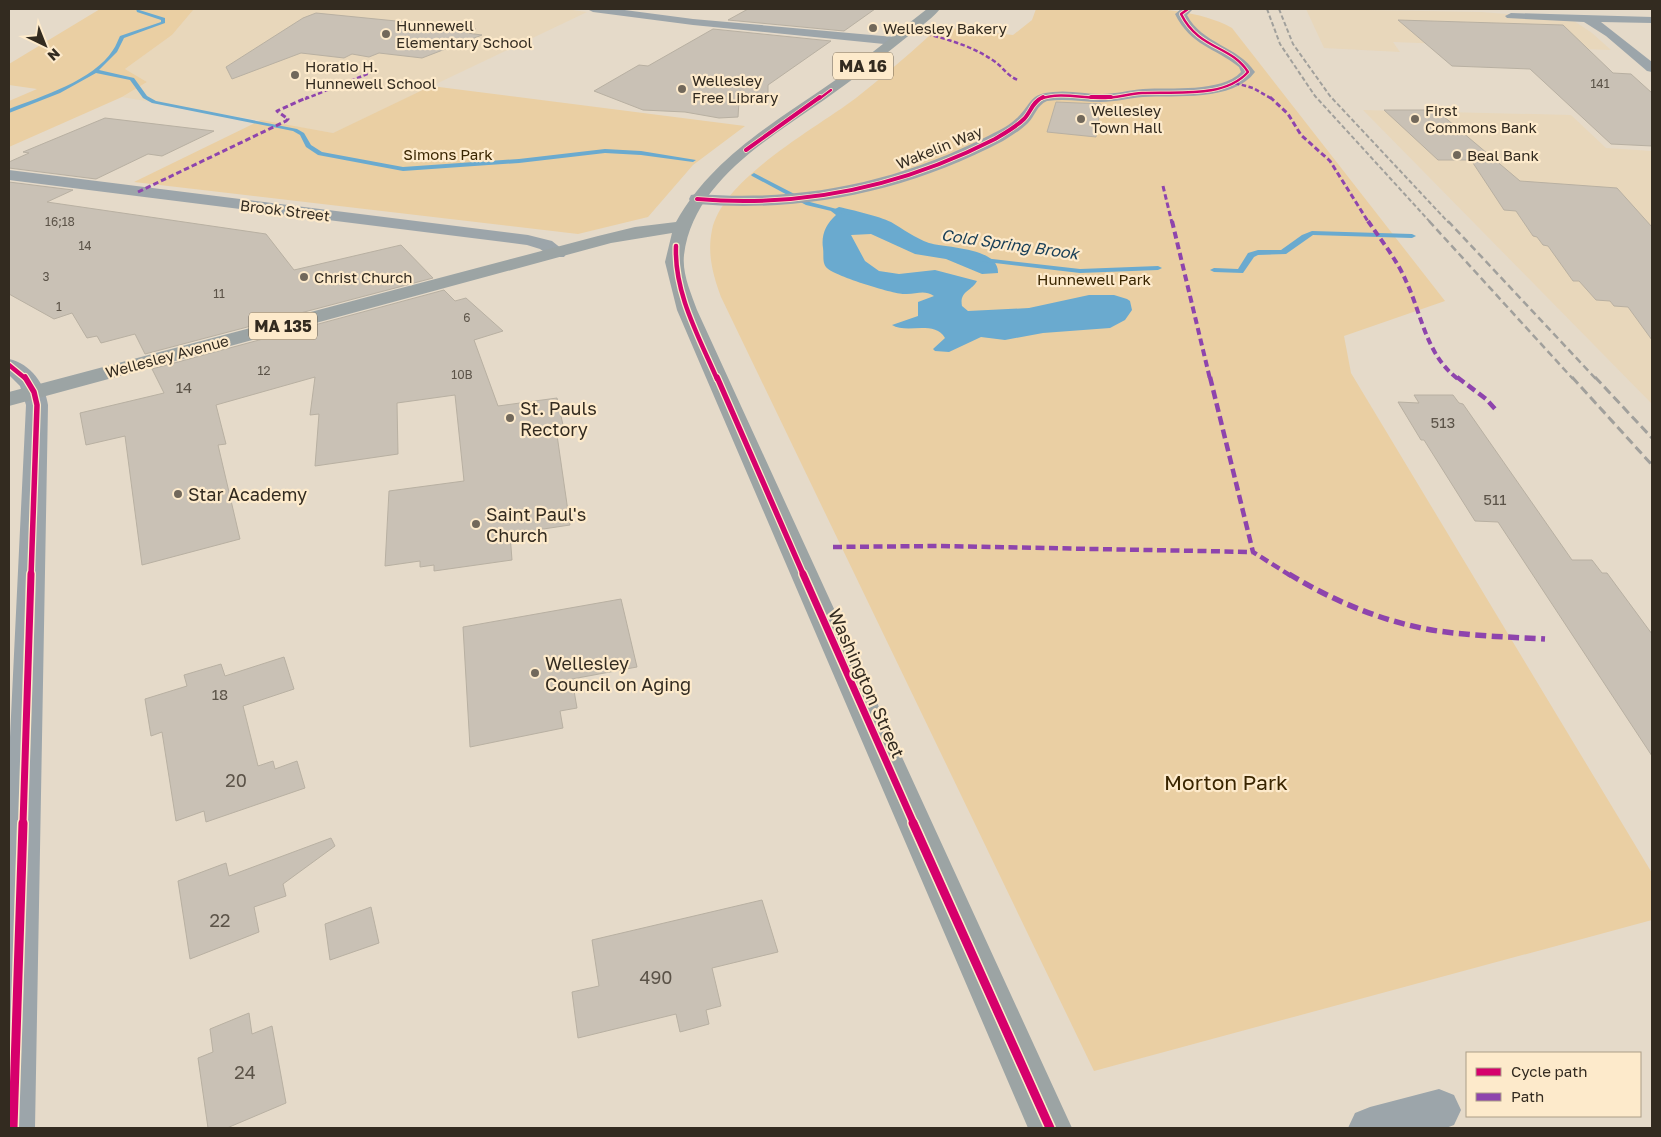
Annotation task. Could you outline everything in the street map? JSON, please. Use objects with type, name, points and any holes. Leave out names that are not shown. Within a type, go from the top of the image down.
[{"type":"main road","name":"Washington Street","points":[[934,9],[845,80],[739,155],[718,174],[697,199],[679,236],[675,266],[687,310],[849,680],[1050,1128]]},
{"type":"main road","name":"Wellesley Avenue","points":[[22,395],[558,254],[679,236]]},
{"type":"street","points":[[593,9],[744,27],[894,41]]},
{"type":"street","name":"Wakelin Way","points":[[697,199],[753,202],[788,200],[897,177],[954,158],[1019,124],[1028,114],[1034,101],[1046,96],[1103,98],[1219,88],[1235,83],[1246,75],[1247,69],[1239,61],[1211,48],[1189,28],[1181,14],[1188,9]]},
{"type":"street","points":[[1568,9],[1610,33],[1652,68]]},
{"type":"street","points":[[744,27],[759,15]]},
{"type":"street","points":[[1511,16],[1652,20]]},
{"type":"street","name":"Brook Street","points":[[9,175],[528,240],[546,245],[558,254]]},
{"type":"street","points":[[9,365],[28,379],[22,395],[37,405],[13,1128]]},
{"type":"street","points":[[1370,1128],[1438,1110]]},
{"type":"shaded area","name":"Horatio H. Hunnewell School","points":[[194,9],[565,9],[587,12],[333,133],[122,97],[147,82],[125,69],[172,35]]},
{"type":"shaded area","points":[[1306,9],[1481,12],[1571,19],[1592,33],[1611,50],[1393,42],[1400,52],[1324,48]]},
{"type":"shaded area","points":[[1363,110],[1571,115],[1606,148],[1652,151],[1652,404]]},
{"type":"green space","points":[[1137,8],[1163,10],[1188,13],[1211,19],[1232,28],[1445,301],[1344,336],[1351,373],[1652,873],[1652,920],[1094,1071],[721,297],[713,272],[710,248],[712,230],[720,211],[733,192],[773,156],[856,98],[941,27],[1013,35],[1032,20],[1036,9]]},
{"type":"green space","points":[[100,9],[194,9],[172,35],[125,69],[147,82],[122,97],[9,147],[9,101],[37,89],[9,85],[9,64]]},
{"type":"green space","name":"Simons Park","points":[[431,86],[745,126],[693,165],[648,217],[578,234],[134,182],[261,120],[333,133]]},
{"type":"water","points":[[839,207],[891,222],[929,243],[970,250],[990,258],[996,264],[998,273],[982,274],[946,259],[915,254],[871,234],[851,235],[865,261],[879,271],[899,274],[935,270],[977,281],[962,297],[962,306],[968,311],[1029,308],[1089,295],[1114,295],[1127,299],[1130,301],[1132,310],[1125,320],[1110,328],[1043,333],[1005,340],[981,337],[949,352],[935,351],[933,349],[945,338],[940,333],[928,328],[905,328],[892,325],[918,316],[918,302],[934,296],[926,293],[904,294],[888,291],[839,275],[826,267],[824,260],[824,234],[829,222],[836,215],[831,211]]},
{"type":"building","points":[[748,9],[875,9],[844,31],[728,20]]},
{"type":"building","name":"Hunnewell Elementary School","points":[[316,13],[476,29],[467,33],[482,35],[422,58],[379,53],[369,57],[352,54],[344,58],[301,53],[232,79],[226,67],[303,18]]},
{"type":"building","points":[[1398,20],[1563,25],[1613,73],[1631,74],[1652,93],[1652,146],[1611,144],[1530,69],[1452,66]]},
{"type":"building","points":[[713,29],[831,41],[768,85],[768,93],[739,101],[738,117],[719,118],[685,112],[643,110],[594,91],[639,65],[648,66]]},
{"type":"building","name":"Wellesley Town Hall","points":[[1056,102],[1101,104],[1096,137],[1047,132]]},
{"type":"building","points":[[1384,110],[1436,110],[1520,181],[1617,188],[1652,227],[1652,340],[1628,307],[1614,306],[1610,301],[1596,300],[1579,281],[1573,281],[1548,246],[1543,245],[1537,237],[1533,236],[1516,211],[1504,210],[1471,160],[1438,160]]},
{"type":"building","points":[[105,118],[214,131],[162,156],[148,154],[96,179],[9,168],[9,162],[29,153],[23,152]]},
{"type":"building","points":[[9,182],[73,190],[47,202],[266,234],[294,270],[401,245],[433,278],[145,354],[135,334],[101,343],[97,336],[87,338],[72,313],[54,319],[9,294]]},
{"type":"building","points":[[444,290],[455,301],[466,298],[503,331],[474,340],[498,406],[557,398],[565,434],[557,435],[570,525],[510,534],[512,560],[434,571],[434,565],[420,567],[420,561],[385,566],[389,491],[464,481],[455,395],[397,403],[398,454],[315,466],[319,414],[310,415],[315,377],[216,405],[226,444],[218,445],[240,539],[142,565],[125,436],[86,445],[80,413],[164,393],[152,369]]},
{"type":"building","points":[[1414,395],[1453,395],[1459,403],[1463,404],[1572,560],[1592,560],[1602,573],[1607,573],[1652,634],[1652,756],[1498,522],[1475,521],[1424,440],[1421,440],[1398,402],[1419,403]]},
{"type":"building","name":"Wellesley Council on Aging","points":[[621,599],[637,667],[572,679],[577,708],[560,711],[563,728],[470,747],[463,627]]},
{"type":"building","points":[[284,657],[294,689],[243,706],[258,766],[273,761],[275,769],[297,761],[305,788],[206,822],[204,811],[176,821],[162,732],[151,736],[145,699],[187,686],[184,675],[221,664],[225,676]]},
{"type":"building","points":[[331,838],[335,846],[283,884],[286,896],[254,907],[259,932],[190,959],[178,881],[226,863],[229,876]]},
{"type":"building","points":[[762,900],[778,952],[712,968],[721,1006],[706,1010],[709,1024],[680,1032],[676,1014],[578,1038],[572,992],[599,986],[592,940]]},
{"type":"building","points":[[371,907],[379,943],[330,960],[325,924]]},
{"type":"building","points":[[249,1013],[252,1034],[272,1026],[286,1103],[227,1128],[208,1128],[198,1058],[213,1052],[210,1029]]},
{"type":"waterway","points":[[9,111],[75,84],[104,64],[115,51],[122,37],[163,23],[163,19],[138,9]]},
{"type":"waterway","name":"Cold Spring Brook","points":[[96,71],[132,79],[145,97],[154,102],[295,130],[302,134],[308,146],[320,154],[403,169],[519,161],[605,151],[641,153],[693,160]]},
{"type":"waterway","name":"Cold Spring Brook","points":[[754,175],[808,204],[848,213]]},
{"type":"waterway","name":"Cold Spring Brook","points":[[1214,270],[1240,271],[1251,255],[1258,252],[1283,252],[1312,233],[1412,236]]},
{"type":"waterway","name":"Cold Spring Brook","points":[[978,259],[1080,271],[1158,268]]},
{"type":"railway","points":[[1267,9],[1280,44],[1315,96],[1431,223]]},
{"type":"railway","points":[[1279,9],[1293,44],[1330,96],[1449,223]]},
{"type":"railway","points":[[1429,221],[1573,379]]},
{"type":"railway","points":[[1448,221],[1596,379]]},
{"type":"railway","points":[[1572,377],[1652,465]]},
{"type":"railway","points":[[1595,377],[1652,438]]},
{"type":"marked path","points":[[927,34],[960,44],[985,55],[1004,69],[1009,77],[1018,80]]},
{"type":"marked path","points":[[138,192],[286,121],[288,119],[277,111],[281,108],[375,71]]},
{"type":"marked path","points":[[1235,83],[1253,88],[1276,101],[1288,114],[1301,135],[1330,161],[1406,280],[1423,330],[1445,369],[1486,399],[1497,411]]},
{"type":"marked path","points":[[1163,186],[1253,552],[1313,588],[1356,608],[1400,623],[1453,633],[1545,639]]},
{"type":"marked path","points":[[833,547],[938,546],[1148,552],[1253,552]]},
{"type":"cycle path","points":[[697,199],[751,202],[794,200],[848,191],[876,184],[955,158],[1001,135],[1023,120],[1034,103],[1040,98],[1052,96],[1107,98],[1143,93],[1200,91],[1230,85],[1241,79],[1248,72],[1244,65],[1206,43],[1187,26],[1181,14],[1188,9]]},
{"type":"cycle path","points":[[746,150],[831,90]]},
{"type":"cycle path","points":[[676,246],[675,266],[687,310],[853,688],[1050,1128]]},
{"type":"cycle path","points":[[9,365],[28,381],[34,392],[37,405],[13,1128]]},
{"type":"place","name":"Wellesley Bakery","points":[[873,28]]},
{"type":"place","name":"Hunnewell Elementary School","points":[[386,34]]},
{"type":"place","name":"Horatio H. Hunnewell School","points":[[295,75]]},
{"type":"place","name":"Wellesley Free Library","points":[[682,89]]},
{"type":"place","name":"Wellesley Town Hall","points":[[1081,119]]},
{"type":"place","name":"First Commons Bank","points":[[1415,119]]},
{"type":"place","name":"Beal Bank","points":[[1457,155]]},
{"type":"place","name":"Christ Church","points":[[304,277]]},
{"type":"place","name":"St. Pauls Rectory","points":[[510,418]]},
{"type":"place","name":"Star Academy","points":[[178,494]]},
{"type":"place","name":"Saint Paul's Church","points":[[476,524]]},
{"type":"place","name":"Wellesley Council on Aging","points":[[535,673]]},
{"type":"park label","name":"Hunnewell Park","points":[[1094,279]]},
{"type":"park label","name":"Morton Park","points":[[1226,782]]}]
